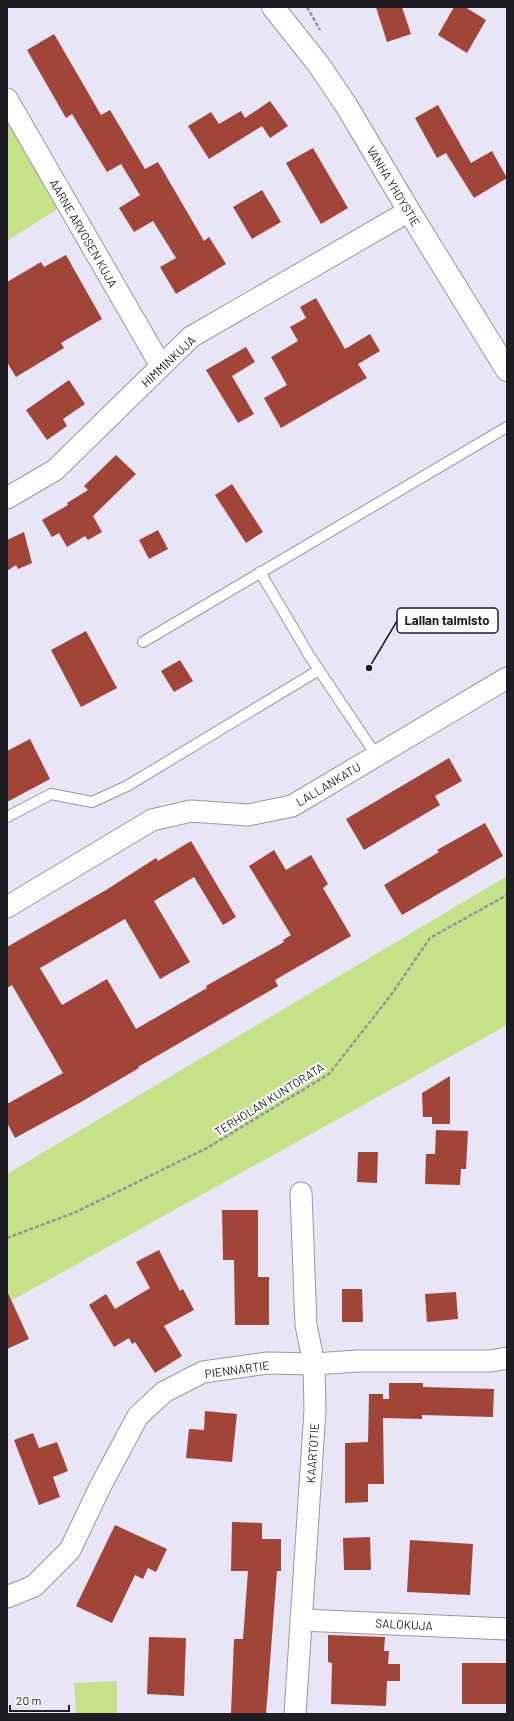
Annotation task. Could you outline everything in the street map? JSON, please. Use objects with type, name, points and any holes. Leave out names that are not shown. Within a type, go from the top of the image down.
[{"type":"street","name":"VANHA YHDYSTIE","points":[[273,7],[320,65],[346,105],[507,370]]},
{"type":"street","name":"AARNE ARVOSEN KUJA","points":[[7,99],[161,366]]},
{"type":"street","name":"HIMMINKUJA","points":[[7,498],[55,470],[191,337],[409,211]]},
{"type":"street","name":"LALLANKATU","points":[[7,907],[152,820],[191,811],[248,815],[292,806],[507,678]]},
{"type":"street","name":"KAARTOTIE","points":[[295,1714],[315,1410],[314,1364],[306,1325],[301,1193]]},
{"type":"street","name":"PIENNARTIE","points":[[7,1597],[34,1586],[70,1550],[101,1485],[138,1416],[164,1392],[203,1372],[268,1363],[314,1364],[358,1361],[491,1361],[507,1358]]},
{"type":"street","name":"SALOKUJA","points":[[301,1620],[507,1629]]},
{"type":"lane","points":[[143,642],[507,427]]},
{"type":"lane","points":[[260,572],[273,596],[319,670],[376,755]]},
{"type":"lane","points":[[7,817],[51,794],[92,802],[127,786],[319,670]]},
{"type":"path","name":"TERHOLAN KUNTORATA","points":[[7,1238],[76,1212],[207,1148],[329,1074],[391,995],[430,938],[507,895]]},
{"type":"green space","points":[[7,112],[67,203],[7,241]]},
{"type":"green space","points":[[507,876],[507,1025],[7,1303],[7,1174]]},
{"type":"green space","points":[[117,1681],[117,1714],[76,1714],[74,1683]]},
{"type":"building","points":[[376,7],[402,7],[411,34],[387,42]]},
{"type":"building","points":[[454,7],[465,7],[486,20],[467,53],[438,35]]},
{"type":"building","points":[[54,34],[101,115],[110,110],[145,169],[158,162],[204,241],[209,237],[226,264],[176,294],[160,267],[176,258],[153,221],[134,232],[119,208],[140,195],[121,164],[107,172],[72,114],[66,118],[27,50]]},
{"type":"building","points":[[270,101],[288,126],[270,138],[262,126],[209,159],[188,126],[211,112],[219,124],[241,111],[245,118]]},
{"type":"building","points":[[438,105],[471,163],[492,151],[507,178],[474,198],[446,153],[437,158],[415,118]]},
{"type":"building","points":[[313,148],[348,208],[321,224],[286,163]]},
{"type":"building","points":[[262,190],[281,222],[252,239],[233,207]]},
{"type":"building","points":[[66,255],[102,319],[61,343],[64,348],[16,377],[7,362],[7,282],[41,262],[44,267]]},
{"type":"building","points":[[316,298],[345,349],[370,334],[380,351],[358,364],[367,378],[281,428],[264,398],[287,385],[271,357],[298,341],[290,327],[306,318],[300,307]]},
{"type":"building","points":[[246,347],[255,362],[232,376],[254,414],[238,423],[206,370]]},
{"type":"building","points":[[69,380],[85,404],[63,419],[67,426],[47,440],[26,410]]},
{"type":"building","points":[[116,455],[136,474],[93,516],[102,532],[88,540],[85,536],[67,547],[59,533],[52,537],[42,520],[68,505],[67,503],[88,490],[84,486]]},
{"type":"building","points":[[232,484],[263,532],[246,543],[215,495]]},
{"type":"building","points":[[158,530],[168,549],[149,559],[139,540]]},
{"type":"building","points":[[24,532],[32,563],[18,569],[16,565],[7,571],[7,540]]},
{"type":"building","points":[[86,631],[117,688],[81,707],[51,650]]},
{"type":"building","points":[[180,660],[193,681],[174,692],[161,671]]},
{"type":"building","points":[[30,739],[50,779],[7,802],[7,751]]},
{"type":"building","points":[[449,758],[462,781],[435,796],[440,805],[364,850],[346,819]]},
{"type":"building","points":[[485,823],[503,856],[402,915],[384,885],[439,852],[437,850]]},
{"type":"building","points":[[191,841],[236,917],[223,925],[194,877],[154,901],[190,962],[160,979],[125,919],[40,968],[62,1005],[107,979],[136,1029],[207,988],[206,986],[284,942],[283,940],[291,935],[249,866],[274,850],[286,870],[311,855],[328,884],[323,888],[351,936],[275,980],[278,986],[138,1067],[139,1068],[81,1102],[15,1138],[7,1123],[7,1104],[63,1073],[12,985],[7,988],[7,947],[106,890],[156,858],[158,861]]},
{"type":"building","points":[[450,1076],[450,1124],[432,1124],[432,1117],[423,1117],[422,1093]]},
{"type":"building","points":[[436,1130],[468,1131],[466,1169],[461,1169],[460,1185],[425,1184],[426,1154],[435,1154]]},
{"type":"building","points":[[358,1152],[378,1152],[377,1183],[357,1182]]},
{"type":"building","points":[[222,1210],[258,1210],[258,1277],[269,1277],[269,1325],[235,1325],[234,1260],[223,1260]]},
{"type":"building","points":[[159,1250],[180,1291],[183,1289],[194,1310],[164,1326],[182,1356],[155,1373],[135,1342],[132,1344],[129,1338],[114,1347],[89,1305],[106,1294],[115,1309],[150,1288],[136,1262]]},
{"type":"building","points":[[342,1289],[362,1289],[363,1322],[342,1322]]},
{"type":"building","points":[[7,1291],[29,1339],[7,1349]]},
{"type":"building","points":[[456,1292],[458,1319],[427,1322],[425,1294]]},
{"type":"building","points":[[389,1383],[423,1383],[423,1387],[494,1389],[493,1417],[422,1415],[422,1419],[383,1418],[384,1484],[368,1484],[368,1502],[345,1503],[345,1443],[368,1442],[369,1394],[383,1394],[383,1399],[389,1399]]},
{"type":"building","points":[[205,1411],[237,1414],[232,1462],[186,1458],[189,1429],[204,1430]]},
{"type":"building","points":[[33,1433],[39,1448],[57,1442],[68,1471],[53,1477],[60,1497],[39,1505],[14,1440]]},
{"type":"building","points":[[232,1522],[262,1523],[262,1539],[281,1539],[281,1571],[277,1571],[266,1714],[231,1713],[234,1639],[243,1639],[248,1571],[231,1571]]},
{"type":"building","points":[[115,1525],[167,1549],[156,1572],[148,1568],[143,1579],[135,1575],[112,1623],[76,1606]]},
{"type":"building","points":[[370,1537],[371,1570],[344,1570],[343,1538]]},
{"type":"building","points":[[410,1540],[473,1544],[470,1595],[407,1592]]},
{"type":"building","points":[[328,1635],[385,1637],[384,1651],[389,1651],[388,1664],[400,1664],[400,1681],[387,1681],[386,1706],[331,1704],[332,1663],[328,1662]]},
{"type":"building","points":[[149,1637],[186,1638],[184,1696],[147,1694]]},
{"type":"building","points":[[462,1663],[507,1663],[507,1704],[462,1704]]},
{"type":"place","name":"Lallan taimisto","points":[[369,668]]}]
